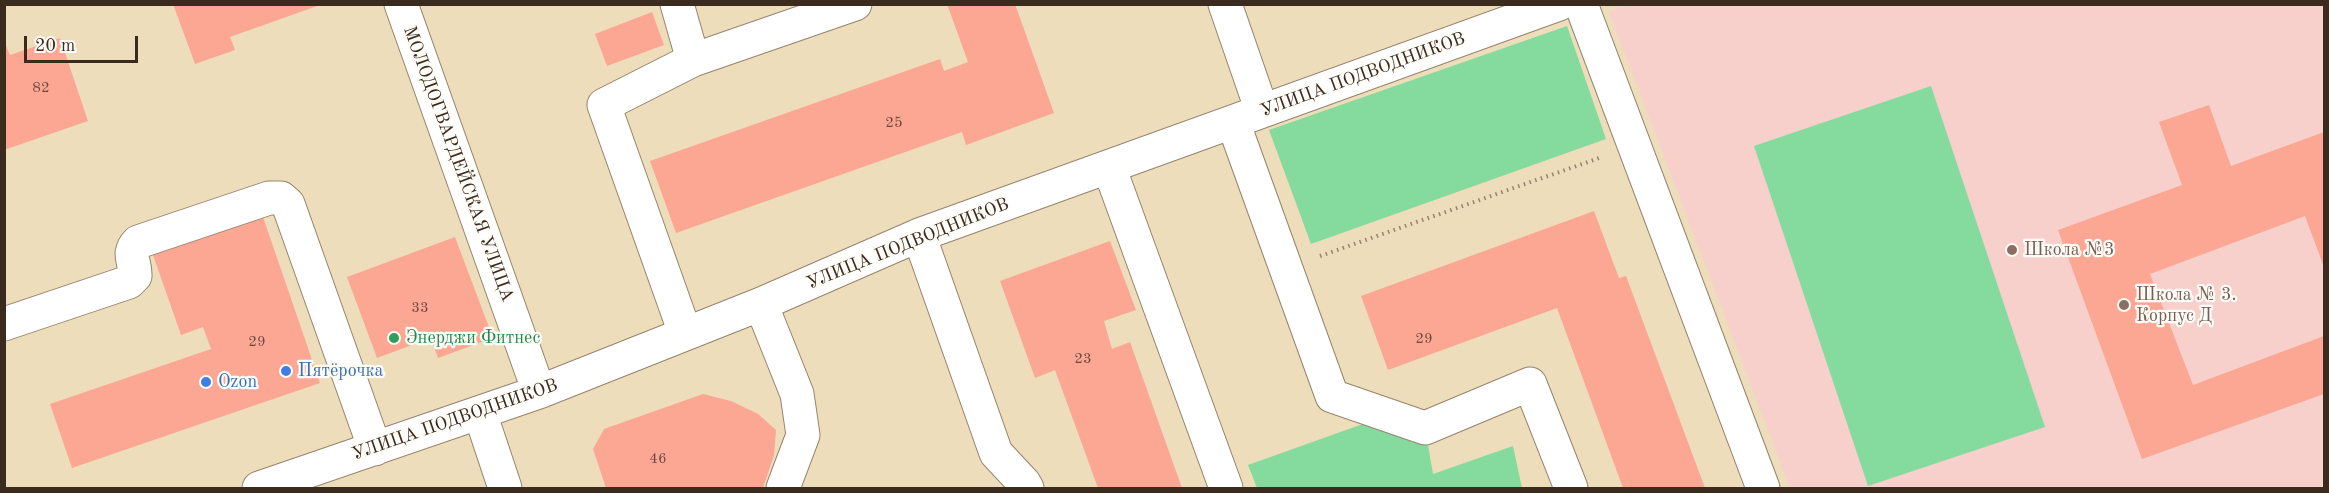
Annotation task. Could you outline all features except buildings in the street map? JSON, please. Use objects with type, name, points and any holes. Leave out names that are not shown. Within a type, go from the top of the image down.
[{"type":"street","name":"МОЛОДОГВАРДЕЙСКАЯ УЛИЦА","points":[[401,4],[539,392]]},
{"type":"street","points":[[676,4],[693,60]]},
{"type":"street","points":[[686,333],[604,105],[693,60],[855,4]]},
{"type":"street","points":[[1225,4],[1247,116],[1286,268],[1332,396],[1425,428],[1530,384],[1572,489]]},
{"type":"street","name":"УЛИЦА ПОДВОДНИКОВ","points":[[259,489],[539,392],[761,304],[919,236],[1559,4]]},
{"type":"street","points":[[1581,4],[1763,489]]},
{"type":"street","points":[[1109,167],[1226,489]]},
{"type":"street","points":[[4,324],[129,282],[135,276],[131,256],[132,248],[138,242],[269,198],[281,198],[288,204],[375,449]]},
{"type":"street","points":[[919,236],[996,453],[1024,483],[1026,489]]},
{"type":"street","points":[[761,304],[796,394],[803,435],[783,489]]},
{"type":"street","points":[[480,413],[505,489]]},
{"type":"path","points":[[1286,268],[1634,146]]},
{"type":"shaded area","name":"Школа №3","points":[[1630,4],[2324,5],[2324,488],[1790,488],[1609,12]]},
{"type":"green space","points":[[1567,26],[1606,139],[1311,244],[1269,130]]},
{"type":"green space","points":[[1931,86],[2045,427],[1868,486],[1754,146]]},
{"type":"green space","points":[[1388,415],[1425,428],[1433,474],[1513,446],[1522,488],[1257,488],[1248,465]]},
{"type":"place","name":"Школа №3","points":[[2012,250]]},
{"type":"place","name":"Школа № 3. Корпус Д","points":[[2124,305]]},
{"type":"place","name":"Энерджи Фитнес","points":[[394,338]]},
{"type":"place","name":"Пятёрочка","points":[[286,371]]},
{"type":"place","name":"Ozon","points":[[206,382]]}]
